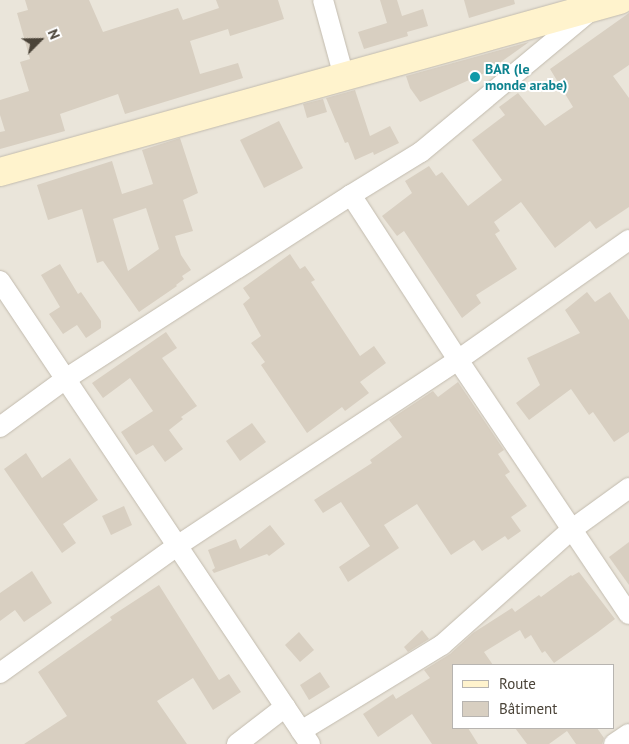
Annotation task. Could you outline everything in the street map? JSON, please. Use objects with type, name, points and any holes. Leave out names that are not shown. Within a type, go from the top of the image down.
[{"type":"street","points":[[323,0],[344,77]]},
{"type":"street","points":[[0,172],[620,0]]},
{"type":"street","points":[[0,427],[67,378],[351,194],[421,152],[593,9]]},
{"type":"street","points":[[351,194],[458,360],[629,614]]},
{"type":"street","points":[[0,673],[177,546],[458,360],[629,240]]},
{"type":"street","points":[[0,281],[67,378],[306,738],[442,645],[571,530],[629,488]]},
{"type":"street","points":[[237,744],[285,706]]},
{"type":"street","points":[[614,744],[629,734]]},
{"type":"shaded area","points":[[0,0],[629,0],[629,744],[0,744]]},
{"type":"building","points":[[25,0],[89,0],[103,32],[178,8],[183,20],[219,8],[216,0],[278,0],[284,19],[230,36],[228,29],[190,41],[200,74],[238,63],[243,78],[125,114],[118,94],[60,114],[65,131],[0,149],[0,132],[5,131],[0,115],[0,100],[29,91],[20,62],[30,59],[17,13],[28,10]]},
{"type":"building","points":[[380,0],[397,0],[402,16],[423,9],[428,26],[407,32],[408,36],[364,49],[358,32],[387,23]]},
{"type":"building","points":[[464,0],[514,0],[515,4],[469,18]]},
{"type":"building","points":[[629,13],[629,65],[613,76],[629,98],[629,207],[596,229],[590,221],[555,248],[521,202],[494,222],[500,231],[495,234],[517,269],[476,295],[481,303],[462,318],[404,231],[397,236],[382,216],[412,193],[405,181],[429,166],[436,176],[442,172],[468,206],[502,180],[472,140],[505,115],[499,107],[518,93],[545,126],[573,107],[550,69]]},
{"type":"building","points":[[529,42],[487,72],[420,102],[410,88],[406,76]]},
{"type":"building","points":[[355,90],[370,136],[390,126],[399,143],[374,155],[373,152],[355,160],[348,142],[345,143],[326,98]]},
{"type":"building","points":[[323,99],[327,112],[307,118],[303,104]]},
{"type":"building","points":[[279,121],[303,168],[264,188],[240,140]]},
{"type":"building","points":[[180,138],[198,193],[183,200],[193,231],[175,236],[181,255],[191,270],[182,276],[184,279],[177,286],[139,312],[103,261],[97,263],[82,209],[48,220],[37,185],[112,161],[122,194],[153,184],[142,150]],"holes":[[[146,208],[159,249],[128,271],[113,219]]]},
{"type":"building","points":[[290,254],[300,269],[305,266],[315,280],[311,282],[360,356],[374,346],[386,363],[360,382],[369,393],[345,411],[342,407],[307,433],[261,365],[265,362],[251,343],[261,336],[243,304],[250,298],[243,288]]},
{"type":"building","points":[[60,264],[78,294],[81,292],[101,321],[101,328],[86,338],[77,325],[63,334],[49,314],[60,307],[41,275]]},
{"type":"building","points":[[587,292],[595,302],[610,292],[629,320],[629,432],[614,442],[593,412],[589,415],[571,389],[529,420],[516,403],[540,385],[527,358],[580,333],[565,310]]},
{"type":"building","points":[[166,332],[177,348],[162,358],[197,406],[181,417],[183,419],[169,430],[183,449],[165,462],[153,445],[136,455],[121,432],[153,411],[130,378],[103,398],[92,383]]},
{"type":"building","points":[[458,382],[504,450],[498,454],[510,472],[505,475],[527,506],[511,517],[521,531],[508,540],[505,536],[482,551],[474,540],[451,555],[417,504],[384,525],[399,548],[348,582],[339,567],[370,546],[341,502],[323,513],[314,500],[372,463],[370,460],[402,437],[389,420],[433,391],[438,397]]},
{"type":"building","points":[[252,423],[266,442],[240,461],[226,441]]},
{"type":"building","points":[[26,453],[42,478],[70,458],[98,500],[63,524],[76,543],[62,553],[4,469]]},
{"type":"building","points":[[124,506],[132,525],[111,535],[102,516]]},
{"type":"building","points":[[270,525],[285,544],[269,556],[267,554],[214,573],[212,570],[215,568],[208,550],[236,539],[240,549]]},
{"type":"building","points":[[629,542],[629,585],[609,557]]},
{"type":"building","points":[[32,571],[52,603],[24,622],[15,610],[0,621],[0,593]]},
{"type":"building","points":[[579,572],[615,619],[554,663],[545,651],[542,653],[531,635],[525,639],[520,630],[484,652],[492,664],[452,664],[452,729],[469,729],[478,744],[432,744],[412,714],[378,737],[363,714],[393,694],[396,699],[430,678],[424,670],[450,654],[473,633],[512,608],[515,612],[539,595],[541,597]]},
{"type":"building","points":[[159,585],[219,680],[229,674],[241,692],[213,710],[193,678],[157,701],[187,744],[24,744],[67,716],[38,672],[112,620],[110,617]]},
{"type":"building","points":[[422,630],[429,639],[408,652],[404,647]]},
{"type":"building","points":[[299,632],[314,650],[300,662],[285,645]]},
{"type":"building","points":[[320,672],[330,687],[309,700],[300,685]]},
{"type":"building","points":[[516,729],[598,729],[604,738],[602,744],[576,744],[567,731],[549,744],[527,744]]},
{"type":"place","name":"BAR (le monde arabe)","points":[[475,77]]}]
